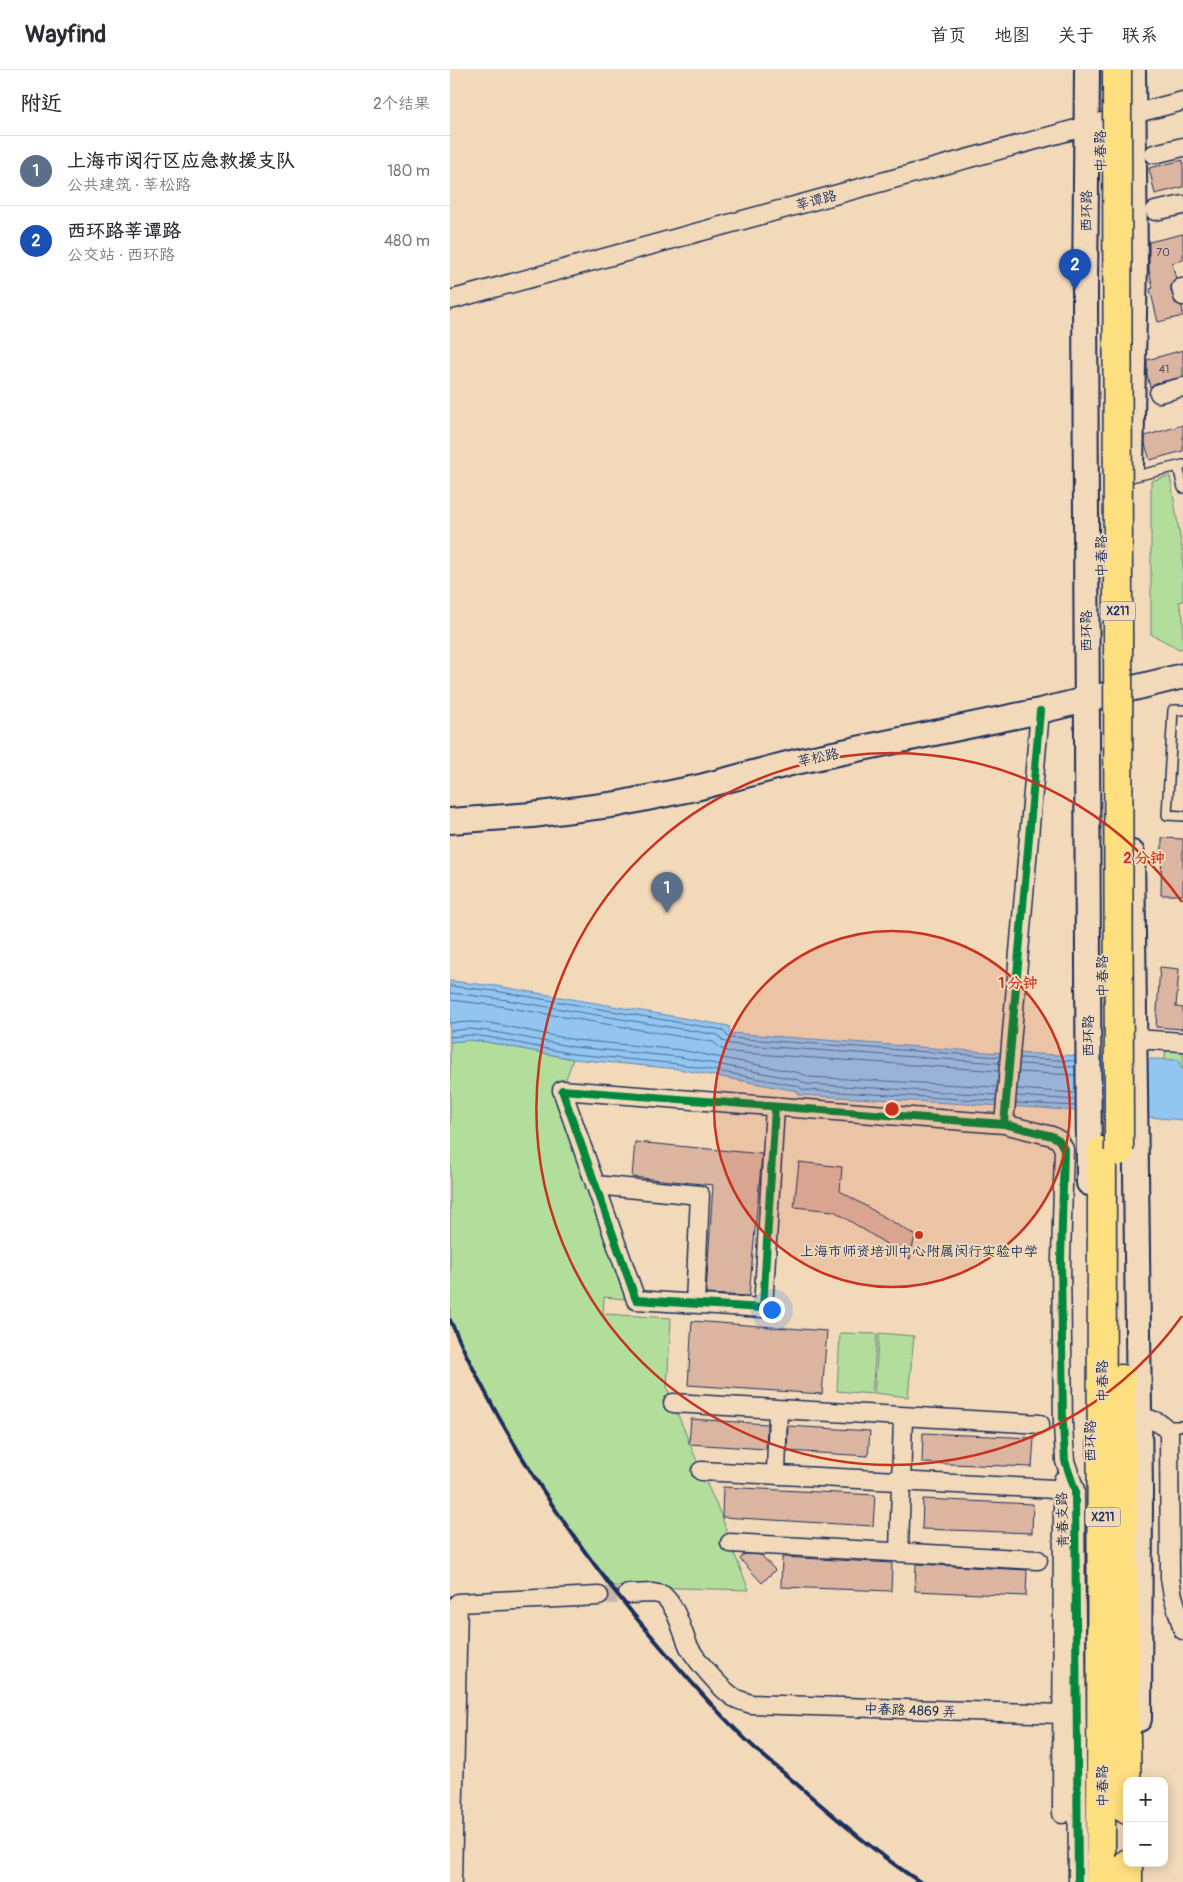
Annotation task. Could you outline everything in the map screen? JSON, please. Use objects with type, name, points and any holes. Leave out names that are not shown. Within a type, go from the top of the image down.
[{"type":"main road","name":"西环路","points":[[1087,70],[1085,292],[1091,1784],[1101,1882]]},
{"type":"main road","name":"中春路","points":[[1100,70],[1119,1147],[1127,1777]]},
{"type":"main road","name":"中春路","points":[[1101,1882],[1119,1147],[1117,70]]},
{"type":"main road","points":[[1133,70],[1135,261],[1130,689],[1134,1044],[1119,1147],[1139,1417],[1139,1777]]},
{"type":"main road","name":"莘松路","points":[[450,821],[532,815],[618,804],[700,787],[795,762],[1040,711],[1183,676]]},
{"type":"main road","points":[[1128,1867],[1129,1882]]},
{"type":"main road","points":[[1129,1882],[1131,1867]]},
{"type":"street","name":"莘谭路","points":[[450,300],[1133,113],[1183,101]]},
{"type":"street","points":[[1154,154],[1183,147]]},
{"type":"street","points":[[1156,211],[1183,205]]},
{"type":"street","points":[[1183,288],[1181,288],[1183,296]]},
{"type":"street","points":[[1159,393],[1183,387]]},
{"type":"street","points":[[1004,1117],[1040,711]]},
{"type":"street","points":[[1134,1044],[1183,1042]]},
{"type":"street","name":"青春支路","points":[[595,1185],[562,1090],[775,1107],[1004,1117],[1059,1140],[1064,1149],[1061,1278],[1065,1460],[1069,1490],[1078,1882]]},
{"type":"street","points":[[695,1304],[700,1195],[595,1185],[636,1300],[695,1304],[763,1308],[775,1107]]},
{"type":"street","points":[[673,1403],[1040,1424]]},
{"type":"street","points":[[776,1475],[778,1409]]},
{"type":"street","points":[[899,1552],[903,1417]]},
{"type":"street","points":[[1139,1417],[1155,1420],[1165,1426],[1169,1433],[1170,1578],[1183,1630]]},
{"type":"street","points":[[701,1471],[1069,1490],[1062,1714],[1062,1814]]},
{"type":"street","points":[[730,1543],[1038,1560]]},
{"type":"street","name":"中春路 4869 弄","points":[[628,1594],[653,1593],[663,1595],[678,1618],[689,1647],[695,1657],[726,1692],[742,1702],[759,1705],[1062,1714]]},
{"type":"street","points":[[452,1882],[458,1603],[599,1596]]},
{"type":"lane","points":[[1131,477],[1180,465],[1183,488]]},
{"type":"lane","points":[[1183,710],[1173,710],[1167,815],[1183,816]]},
{"type":"lane","points":[[1165,1426],[1183,1426]]},
{"type":"green space","points":[[1170,476],[1183,555],[1183,601],[1179,602],[1183,617],[1183,648],[1179,649],[1151,634],[1151,481]]},
{"type":"green space","points":[[470,1040],[573,1059],[562,1090],[636,1300],[604,1297],[603,1314],[671,1318],[667,1388],[722,1517],[730,1543],[749,1590],[611,1586],[535,1479],[503,1427],[479,1382],[450,1320],[450,1042]]},
{"type":"green space","points":[[1166,1041],[1183,1042],[1183,1068],[1181,1068],[1178,1060],[1165,1060]]},
{"type":"green space","points":[[840,1333],[877,1334],[872,1394],[837,1391]]},
{"type":"green space","points":[[879,1333],[914,1336],[908,1397],[874,1393]]},
{"type":"water","points":[[450,981],[496,986],[729,1026],[730,1033],[987,1052],[1179,1060],[1181,1068],[1183,1068],[1183,1120],[1041,1108],[799,1095],[797,1091],[678,1069],[573,1059],[487,1042],[470,1040],[450,1042]]},
{"type":"building","points":[[1183,160],[1183,187],[1155,194],[1149,168]]},
{"type":"building","points":[[1183,234],[1183,260],[1172,263],[1176,279],[1171,284],[1171,290],[1175,303],[1182,306],[1183,316],[1158,322],[1150,289],[1153,288],[1149,270],[1149,242]]},
{"type":"building","points":[[1183,350],[1183,377],[1156,383],[1150,387],[1147,375],[1147,360]]},
{"type":"building","points":[[1183,425],[1183,451],[1150,460],[1145,444],[1145,436]]},
{"type":"building","points":[[1162,838],[1183,839],[1183,895],[1161,895]]},
{"type":"building","points":[[1160,967],[1179,969],[1176,1007],[1183,1008],[1183,1029],[1156,1027]]},
{"type":"building","points":[[635,1142],[762,1154],[749,1296],[706,1294],[713,1185],[632,1177]]},
{"type":"building","points":[[799,1162],[842,1167],[840,1191],[915,1235],[910,1259],[834,1211],[794,1207]]},
{"type":"building","points":[[692,1321],[827,1331],[822,1394],[688,1385]]},
{"type":"building","points":[[691,1419],[767,1424],[766,1449],[689,1444]]},
{"type":"building","points":[[788,1426],[870,1431],[868,1456],[787,1451]]},
{"type":"building","points":[[923,1433],[1034,1438],[1032,1467],[922,1463]]},
{"type":"building","points":[[723,1487],[875,1495],[873,1526],[722,1517]]},
{"type":"building","points":[[923,1499],[1033,1504],[1032,1533],[922,1529]]},
{"type":"building","points":[[744,1554],[761,1555],[775,1570],[762,1583],[740,1559]]},
{"type":"building","points":[[782,1557],[892,1563],[891,1591],[781,1587]]},
{"type":"building","points":[[916,1564],[1027,1570],[1026,1596],[915,1591]]},
{"type":"tunnel","points":[[599,1596],[628,1594]]},
{"type":"railway","points":[[450,1320],[493,1407],[517,1449],[570,1531],[629,1609],[708,1700],[758,1751],[862,1839],[920,1882]]},
{"type":"cycle path","points":[[1040,711],[1004,1124],[1052,1136],[1059,1140],[1064,1149],[1061,1259],[1063,1424],[1065,1461],[1075,1490],[1078,1882]]},
{"type":"cycle path","points":[[775,1107],[763,1308],[636,1300],[562,1090],[1004,1124]]},
{"type":"place","name":"西环路莘谭路","points":[[1075,290]]},
{"type":"place","name":"上海市闵行区应急救援支队","points":[[667,913]]},
{"type":"place","name":"上海市师资培训中心附属闵行实验中学","points":[[919,1235]]}]
